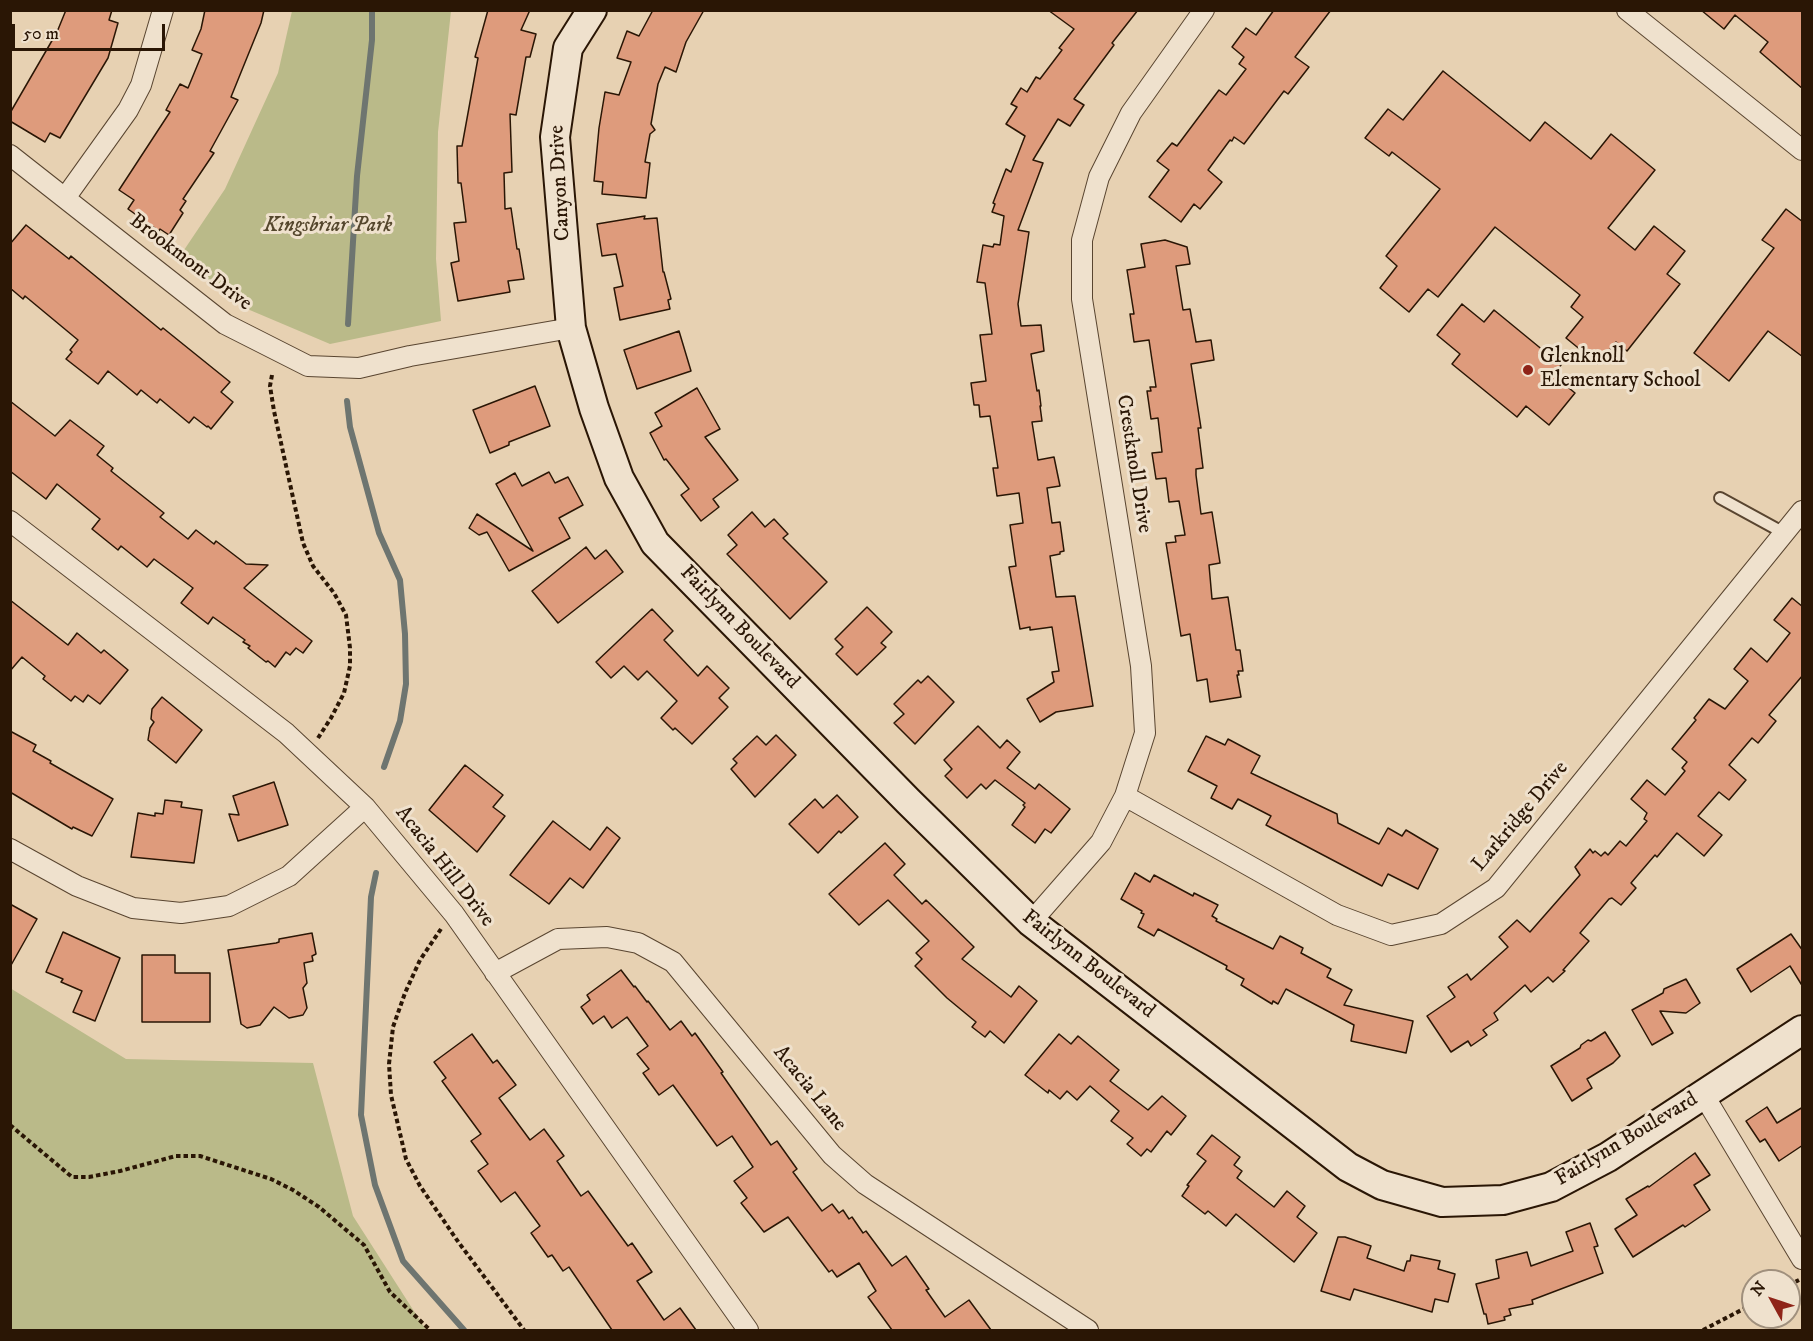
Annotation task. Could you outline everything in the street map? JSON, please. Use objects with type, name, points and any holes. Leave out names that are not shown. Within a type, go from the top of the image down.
[{"type":"street","points":[[65,198],[128,110],[141,85],[163,10]]},
{"type":"street","name":"Canyon Drive","points":[[571,328],[555,137],[568,48],[592,10]]},
{"type":"street","name":"Crestknoll Drive","points":[[1031,922],[1101,842],[1125,796],[1145,733],[1141,666],[1082,299],[1082,240],[1099,177],[1131,113],[1204,10]]},
{"type":"street","points":[[1627,10],[1803,150]]},
{"type":"street","name":"Brookmont Drive","points":[[10,155],[225,324],[308,366],[359,368],[410,356],[571,328]]},
{"type":"street","name":"Fairlynn Boulevard","points":[[571,328],[594,408],[619,478],[655,543],[908,801],[1031,922],[1348,1167],[1382,1185],[1442,1202],[1503,1200],[1551,1187],[1608,1157],[1803,1030]]},
{"type":"street","name":"Larkridge Drive","points":[[1125,796],[1337,915],[1391,935],[1440,924],[1496,888],[1803,511]]},
{"type":"street","name":"Acacia Hill Drive","points":[[10,521],[286,733],[365,807],[454,914],[748,1330]]},
{"type":"street","points":[[10,849],[77,886],[133,908],[181,913],[229,906],[289,876],[365,807]]},
{"type":"street","name":"Acacia Lane","points":[[495,973],[558,939],[607,937],[638,943],[673,962],[831,1155],[865,1184],[1088,1330]]},
{"type":"street","points":[[1703,1094],[1788,1238],[1803,1259]]},
{"type":"lane","points":[[1720,498],[1785,533]]},
{"type":"path","points":[[272,375],[270,386],[274,411],[303,543],[313,567],[334,593],[346,615],[350,648],[350,666],[344,693],[331,718],[306,753]]},
{"type":"path","points":[[454,914],[420,960],[393,1027],[389,1065],[391,1095],[406,1159],[420,1186],[524,1330]]},
{"type":"path","points":[[10,1125],[72,1177],[110,1173],[176,1156],[200,1156],[278,1183],[319,1207],[364,1245],[390,1292],[430,1330]]},
{"type":"path","points":[[1703,1330],[1741,1310]]},
{"type":"green space","name":"Kingsbriar Park","points":[[292,11],[451,11],[438,132],[436,259],[441,321],[330,344],[245,308],[178,259],[225,189],[278,73]]},
{"type":"green space","points":[[10,988],[126,1059],[313,1063],[353,1216],[426,1330],[11,1330]]},
{"type":"building","points":[[66,10],[112,10],[109,20],[118,23],[108,58],[60,138],[50,133],[45,142],[10,121],[10,113],[57,32]]},
{"type":"building","points":[[205,10],[264,10],[261,23],[231,97],[238,100],[210,151],[214,153],[183,199],[186,201],[180,210],[183,213],[169,235],[160,229],[159,231],[128,209],[134,200],[119,190],[170,112],[166,110],[180,84],[188,88],[202,54],[192,50],[201,29]]},
{"type":"building","points":[[488,10],[530,10],[521,30],[536,34],[530,57],[526,57],[516,115],[510,114],[512,172],[504,173],[505,209],[511,208],[524,279],[508,281],[510,292],[458,301],[451,263],[459,261],[454,223],[466,222],[461,183],[458,183],[457,146],[462,146],[478,58],[475,57]]},
{"type":"building","points":[[653,10],[704,10],[686,42],[676,72],[665,67],[658,84],[651,124],[655,130],[650,134],[645,162],[650,163],[646,198],[602,194],[603,182],[594,181],[605,92],[619,95],[631,62],[617,58],[627,31],[639,36]]},
{"type":"building","points":[[1048,10],[1138,10],[1112,43],[1114,45],[1074,99],[1084,105],[1070,126],[1058,119],[1033,160],[1043,163],[1018,230],[1029,232],[1018,304],[1021,326],[1041,325],[1044,351],[1031,354],[1037,391],[1039,390],[1042,421],[1032,422],[1038,460],[1054,457],[1060,486],[1047,488],[1052,523],[1060,522],[1064,551],[1050,556],[1056,597],[1075,596],[1093,706],[1056,712],[1040,722],[1027,699],[1054,682],[1052,672],[1059,671],[1052,627],[1020,629],[1009,567],[1016,566],[1010,525],[1023,523],[1019,493],[997,496],[993,468],[998,468],[990,416],[980,417],[979,405],[974,405],[971,383],[986,381],[980,335],[992,334],[985,283],[977,282],[983,245],[993,247],[994,244],[1000,245],[1004,216],[992,212],[995,204],[993,203],[1006,169],[1011,172],[1025,136],[1006,124],[1017,107],[1011,104],[1021,88],[1027,92],[1036,77],[1040,79],[1062,50],[1059,48],[1074,29]]},
{"type":"building","points":[[1274,10],[1331,10],[1295,57],[1309,67],[1288,94],[1284,91],[1244,144],[1234,137],[1232,141],[1230,140],[1208,170],[1222,182],[1200,209],[1194,204],[1181,222],[1149,197],[1169,170],[1157,161],[1172,143],[1177,146],[1219,90],[1226,95],[1246,69],[1239,64],[1244,57],[1232,47],[1246,28],[1256,35]]},
{"type":"building","points":[[1701,10],[1803,10],[1803,89],[1760,52],[1768,42],[1735,15],[1724,29]]},
{"type":"building","points":[[1443,71],[1530,141],[1545,122],[1591,159],[1611,134],[1655,170],[1608,228],[1635,250],[1654,226],[1685,251],[1667,274],[1680,284],[1627,351],[1616,342],[1598,364],[1566,338],[1583,317],[1571,307],[1580,295],[1495,227],[1438,297],[1428,289],[1409,312],[1380,288],[1397,266],[1386,256],[1440,189],[1392,152],[1389,156],[1365,138],[1388,109],[1403,120]]},
{"type":"building","points":[[1786,209],[1803,222],[1803,357],[1768,331],[1729,381],[1694,353],[1774,248],[1762,240]]},
{"type":"building","points":[[645,216],[644,219],[657,218],[663,272],[671,299],[668,300],[670,309],[620,320],[614,288],[623,286],[616,254],[602,256],[597,224]]},
{"type":"building","points":[[26,225],[69,259],[71,256],[161,330],[163,328],[230,382],[221,392],[233,402],[211,429],[194,417],[189,423],[160,399],[157,403],[141,390],[137,395],[108,371],[98,384],[66,359],[78,340],[25,296],[23,299],[10,288],[10,244]]},
{"type":"building","points":[[1165,240],[1187,247],[1190,264],[1176,266],[1183,310],[1190,309],[1196,342],[1211,340],[1214,360],[1191,364],[1201,428],[1198,428],[1203,468],[1196,469],[1196,475],[1201,514],[1212,512],[1220,563],[1209,565],[1212,599],[1228,597],[1236,650],[1240,650],[1243,671],[1238,671],[1239,675],[1237,675],[1241,697],[1210,702],[1207,679],[1197,681],[1190,634],[1181,636],[1166,543],[1176,542],[1175,536],[1185,535],[1179,501],[1169,502],[1166,478],[1156,479],[1152,453],[1162,452],[1158,418],[1151,419],[1147,391],[1151,391],[1150,387],[1156,387],[1149,340],[1134,342],[1130,314],[1134,314],[1127,270],[1145,267],[1141,244]]},
{"type":"building","points":[[1462,304],[1484,322],[1494,310],[1561,365],[1553,375],[1575,393],[1549,425],[1526,406],[1517,417],[1452,364],[1460,354],[1437,335]]},
{"type":"building","points":[[679,331],[691,371],[637,389],[624,350]]},
{"type":"building","points":[[535,386],[550,426],[509,442],[509,445],[490,453],[473,410]]},
{"type":"building","points":[[697,388],[720,429],[705,437],[738,480],[713,499],[719,507],[701,521],[681,495],[689,489],[666,459],[664,460],[650,433],[662,426],[655,413]]},
{"type":"building","points":[[10,401],[55,436],[70,420],[104,446],[97,455],[113,468],[111,471],[164,513],[160,517],[188,539],[196,530],[214,544],[216,541],[246,564],[268,565],[244,588],[312,641],[303,653],[296,648],[290,655],[286,652],[275,667],[268,661],[266,662],[248,648],[250,646],[243,642],[245,640],[213,617],[208,624],[181,603],[193,588],[154,559],[147,567],[121,546],[118,550],[92,529],[100,519],[57,484],[46,499],[10,471]]},
{"type":"building","points":[[549,472],[555,483],[568,477],[583,505],[559,518],[570,538],[509,571],[487,532],[479,535],[469,528],[477,514],[533,551],[496,484],[515,473],[522,486]]},
{"type":"building","points":[[752,512],[765,527],[774,519],[788,534],[783,538],[827,582],[790,619],[727,554],[737,545],[728,535]]},
{"type":"building","points":[[586,547],[595,559],[606,550],[623,572],[558,623],[532,591]]},
{"type":"building","points":[[1792,598],[1803,607],[1803,675],[1769,715],[1776,721],[1758,743],[1752,738],[1729,765],[1746,780],[1729,800],[1719,792],[1698,816],[1722,835],[1704,856],[1677,833],[1631,883],[1636,888],[1621,905],[1612,898],[1609,899],[1580,933],[1589,941],[1563,970],[1565,971],[1553,982],[1548,977],[1531,992],[1525,985],[1494,1013],[1498,1020],[1483,1030],[1487,1035],[1471,1046],[1468,1041],[1451,1052],[1427,1016],[1455,997],[1448,987],[1467,974],[1471,980],[1508,947],[1499,937],[1517,920],[1530,932],[1580,875],[1575,867],[1590,849],[1601,856],[1605,852],[1608,855],[1620,841],[1626,846],[1647,821],[1644,819],[1647,813],[1631,799],[1647,780],[1665,795],[1685,771],[1682,768],[1687,762],[1672,749],[1696,720],[1694,718],[1709,699],[1725,709],[1748,681],[1734,669],[1751,648],[1767,662],[1790,633],[1774,620]]},
{"type":"building","points":[[10,600],[68,645],[77,633],[101,653],[104,650],[128,670],[100,704],[88,695],[83,702],[75,696],[71,701],[43,679],[45,676],[22,657],[10,671]]},
{"type":"building","points":[[867,607],[892,632],[881,643],[886,647],[857,675],[836,654],[843,647],[835,639]]},
{"type":"building","points":[[652,609],[673,631],[664,640],[698,676],[707,666],[729,688],[719,698],[728,707],[692,744],[661,718],[677,701],[647,671],[638,680],[624,666],[611,678],[596,662]]},
{"type":"building","points":[[928,676],[954,702],[915,744],[894,723],[904,714],[894,704],[918,680],[921,683]]},
{"type":"building","points":[[162,697],[202,730],[176,763],[148,740],[150,728],[154,722],[151,719],[152,709]]},
{"type":"building","points":[[978,726],[1000,748],[1007,740],[1020,752],[1007,768],[1035,789],[1039,784],[1070,809],[1051,833],[1045,829],[1035,843],[1012,825],[1025,807],[1023,805],[1025,803],[995,780],[986,789],[981,784],[967,798],[945,776],[952,769],[944,760]]},
{"type":"building","points":[[10,731],[36,745],[33,751],[51,761],[50,763],[113,799],[92,836],[73,827],[72,829],[10,792]]},
{"type":"building","points":[[776,735],[796,755],[755,797],[731,769],[737,763],[733,759],[757,736],[766,745]]},
{"type":"building","points":[[1206,736],[1225,745],[1228,739],[1260,756],[1251,773],[1337,814],[1338,823],[1379,844],[1388,828],[1402,836],[1406,830],[1438,849],[1418,889],[1388,874],[1382,886],[1266,825],[1271,816],[1238,799],[1232,809],[1211,798],[1217,786],[1188,771]]},
{"type":"building","points":[[465,765],[503,795],[493,807],[505,816],[477,852],[429,810]]},
{"type":"building","points":[[274,782],[288,825],[238,841],[229,814],[239,815],[233,796]]},
{"type":"building","points":[[837,795],[858,817],[841,833],[839,831],[818,853],[789,824],[815,799],[823,808]]},
{"type":"building","points":[[165,800],[182,802],[181,807],[202,810],[194,863],[131,857],[138,813],[155,816],[155,813],[163,814]]},
{"type":"building","points":[[553,821],[590,850],[607,827],[620,838],[583,888],[570,878],[549,904],[510,875]]},
{"type":"building","points":[[885,843],[905,864],[894,875],[922,904],[926,900],[974,947],[962,959],[1011,997],[1019,986],[1037,1001],[1004,1043],[990,1031],[985,1037],[972,1027],[976,1022],[947,998],[915,966],[922,959],[916,953],[929,941],[888,900],[859,925],[829,894]]},
{"type":"building","points":[[1135,873],[1150,882],[1154,875],[1193,896],[1194,893],[1218,905],[1212,916],[1217,919],[1216,921],[1273,949],[1280,936],[1303,948],[1301,953],[1331,969],[1327,977],[1352,990],[1344,1005],[1413,1021],[1406,1053],[1351,1041],[1354,1025],[1286,989],[1278,1004],[1273,1001],[1272,1004],[1241,985],[1244,979],[1226,969],[1227,966],[1158,929],[1154,936],[1138,927],[1144,914],[1121,899]]},
{"type":"building","points":[[10,904],[37,919],[10,967]]},
{"type":"building","points":[[63,932],[120,958],[95,1021],[73,1012],[82,991],[61,982],[63,979],[46,972]]},
{"type":"building","points":[[312,933],[316,954],[312,956],[313,961],[304,963],[307,983],[303,988],[307,1008],[303,1015],[289,1018],[274,1007],[260,1025],[247,1028],[241,1024],[228,950],[276,943],[279,939]]},
{"type":"building","points":[[1791,934],[1803,951],[1803,987],[1790,966],[1751,992],[1737,969]]},
{"type":"building","points":[[142,955],[175,955],[175,973],[210,973],[210,1022],[142,1022]]},
{"type":"building","points":[[621,970],[670,1030],[681,1021],[692,1036],[695,1033],[771,1145],[777,1141],[797,1169],[793,1172],[822,1211],[832,1204],[839,1213],[843,1210],[849,1219],[852,1217],[863,1233],[866,1231],[892,1266],[906,1256],[945,1317],[969,1300],[991,1330],[892,1330],[868,1297],[876,1291],[859,1263],[837,1277],[832,1270],[829,1272],[788,1217],[764,1232],[741,1203],[747,1198],[734,1181],[753,1167],[732,1136],[717,1146],[673,1085],[659,1095],[643,1073],[649,1069],[637,1054],[648,1046],[627,1017],[612,1028],[604,1016],[593,1024],[581,1007],[590,1000],[587,995]]},
{"type":"building","points":[[1686,979],[1700,1003],[1686,1013],[1660,1011],[1673,1033],[1652,1045],[1632,1010],[1663,993],[1664,989]]},
{"type":"building","points":[[1605,1032],[1620,1056],[1587,1079],[1592,1088],[1572,1101],[1551,1066],[1580,1048],[1588,1040],[1591,1041]]},
{"type":"building","points":[[472,1034],[493,1063],[497,1060],[516,1085],[499,1098],[530,1140],[544,1129],[564,1156],[557,1161],[581,1196],[588,1191],[628,1246],[632,1243],[652,1272],[637,1281],[664,1320],[680,1308],[696,1330],[612,1330],[569,1267],[563,1271],[552,1255],[548,1257],[531,1233],[540,1226],[515,1192],[501,1202],[478,1171],[488,1164],[471,1141],[481,1134],[442,1081],[446,1078],[434,1062]]},
{"type":"building","points":[[1059,1034],[1071,1044],[1078,1036],[1119,1070],[1110,1081],[1148,1110],[1162,1096],[1186,1116],[1171,1135],[1167,1131],[1151,1152],[1147,1149],[1141,1156],[1127,1144],[1133,1138],[1111,1121],[1119,1111],[1090,1086],[1077,1100],[1067,1091],[1060,1099],[1049,1090],[1048,1093],[1025,1075]]},
{"type":"building","points":[[1767,1107],[1777,1123],[1803,1107],[1803,1145],[1779,1161],[1765,1139],[1760,1142],[1746,1121]]},
{"type":"building","points":[[1212,1135],[1240,1157],[1234,1165],[1242,1171],[1237,1178],[1274,1207],[1287,1191],[1305,1206],[1297,1217],[1317,1233],[1294,1262],[1236,1214],[1226,1226],[1208,1211],[1205,1214],[1182,1196],[1189,1186],[1187,1185],[1206,1161],[1197,1154]]},
{"type":"building","points":[[1695,1153],[1710,1175],[1694,1185],[1710,1210],[1633,1257],[1615,1229],[1637,1215],[1626,1199],[1649,1187]]},
{"type":"building","points":[[1590,1223],[1598,1246],[1594,1247],[1603,1273],[1532,1300],[1533,1304],[1509,1309],[1511,1315],[1504,1317],[1505,1320],[1488,1324],[1476,1284],[1499,1278],[1496,1260],[1527,1252],[1531,1266],[1573,1251],[1566,1232]]},
{"type":"building","points":[[1338,1237],[1345,1237],[1371,1246],[1367,1258],[1404,1271],[1411,1255],[1440,1261],[1438,1269],[1455,1274],[1448,1302],[1435,1299],[1432,1312],[1354,1289],[1350,1300],[1321,1291]]},
{"type":"waterway","points":[[348,324],[357,176],[372,40],[372,10]]},
{"type":"waterway","points":[[347,401],[350,427],[379,533],[400,580],[405,634],[406,684],[400,721],[384,767]]},
{"type":"waterway","points":[[376,873],[371,897],[361,1115],[375,1185],[403,1261],[464,1330]]},
{"type":"place","name":"Glenknoll Elementary School","points":[[1528,370]]}]
